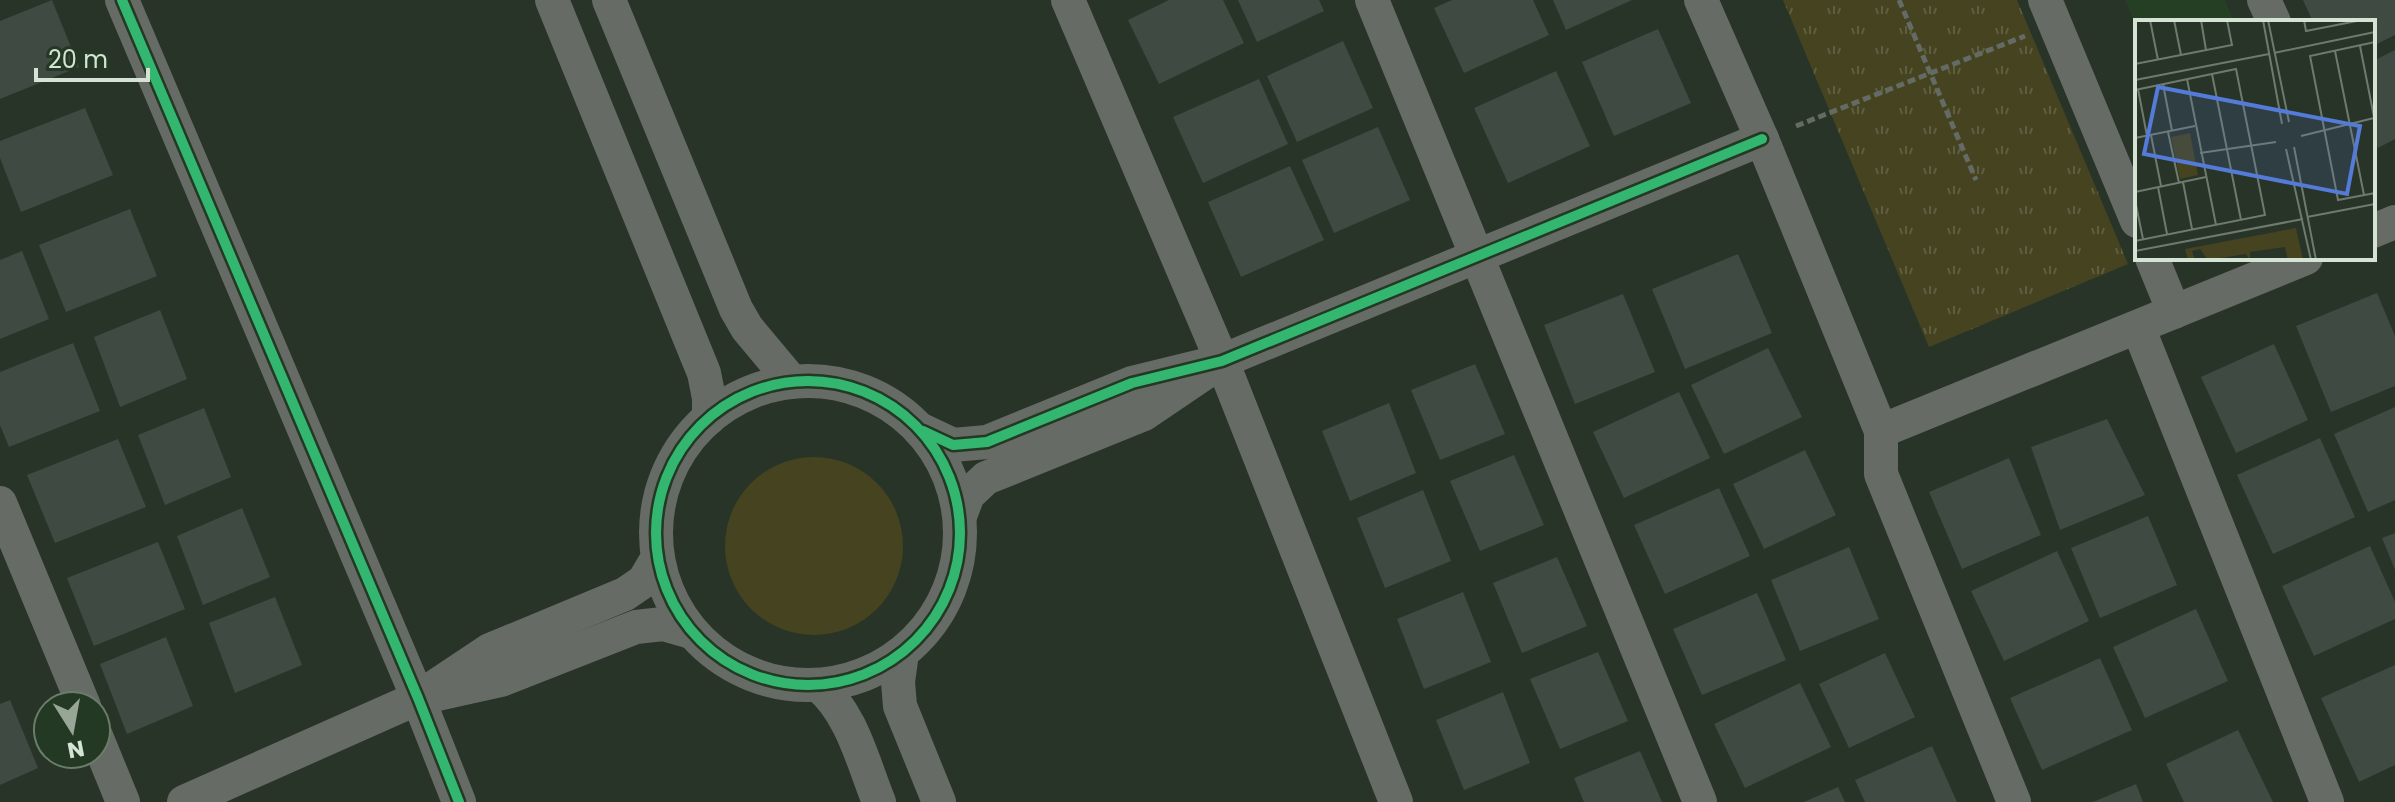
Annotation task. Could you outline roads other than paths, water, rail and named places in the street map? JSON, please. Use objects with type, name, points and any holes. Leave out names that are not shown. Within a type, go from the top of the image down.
[{"type":"street","points":[[122,0],[418,698],[459,802]]},
{"type":"street","points":[[552,0],[704,373],[709,418]]},
{"type":"street","points":[[609,0],[736,309],[747,328],[792,382]]},
{"type":"street","points":[[1068,0],[1222,361],[1396,802]]},
{"type":"street","points":[[1372,0],[1700,802]]},
{"type":"street","points":[[1701,0],[1762,139],[1881,431],[1881,474],[2014,802]]},
{"type":"street","points":[[2264,0],[2273,20]]},
{"type":"street","points":[[2050,12],[2135,216]]},
{"type":"street","points":[[919,429],[953,445],[987,442],[1132,383],[1222,361],[1762,139]]},
{"type":"street","points":[[2375,230],[2395,222]]},
{"type":"street","points":[[2153,260],[2174,312]]},
{"type":"street","points":[[1881,431],[2301,260]]},
{"type":"street","points":[[2138,327],[2327,802]]},
{"type":"street","points":[[960,516],[968,495],[986,478],[1144,414],[1222,361]]},
{"type":"street","points":[[792,382],[827,382],[862,391],[893,407],[919,429],[947,469],[960,516],[958,567],[937,615],[902,653],[862,676],[818,685],[771,681],[727,663],[691,632],[669,597],[657,559],[655,519],[664,481],[683,447],[709,418],[734,400],[762,388],[792,382]]},
{"type":"street","points":[[0,503],[77,690]]},
{"type":"street","points":[[184,802],[418,698],[490,650],[625,594],[644,581],[657,559]]},
{"type":"street","points":[[418,698],[501,680],[636,627],[663,624],[691,632]]},
{"type":"street","points":[[902,653],[898,682],[900,706],[939,802]]},
{"type":"street","points":[[818,685],[832,697],[841,711],[879,802]]},
{"type":"street","points":[[110,770],[123,802]]}]
